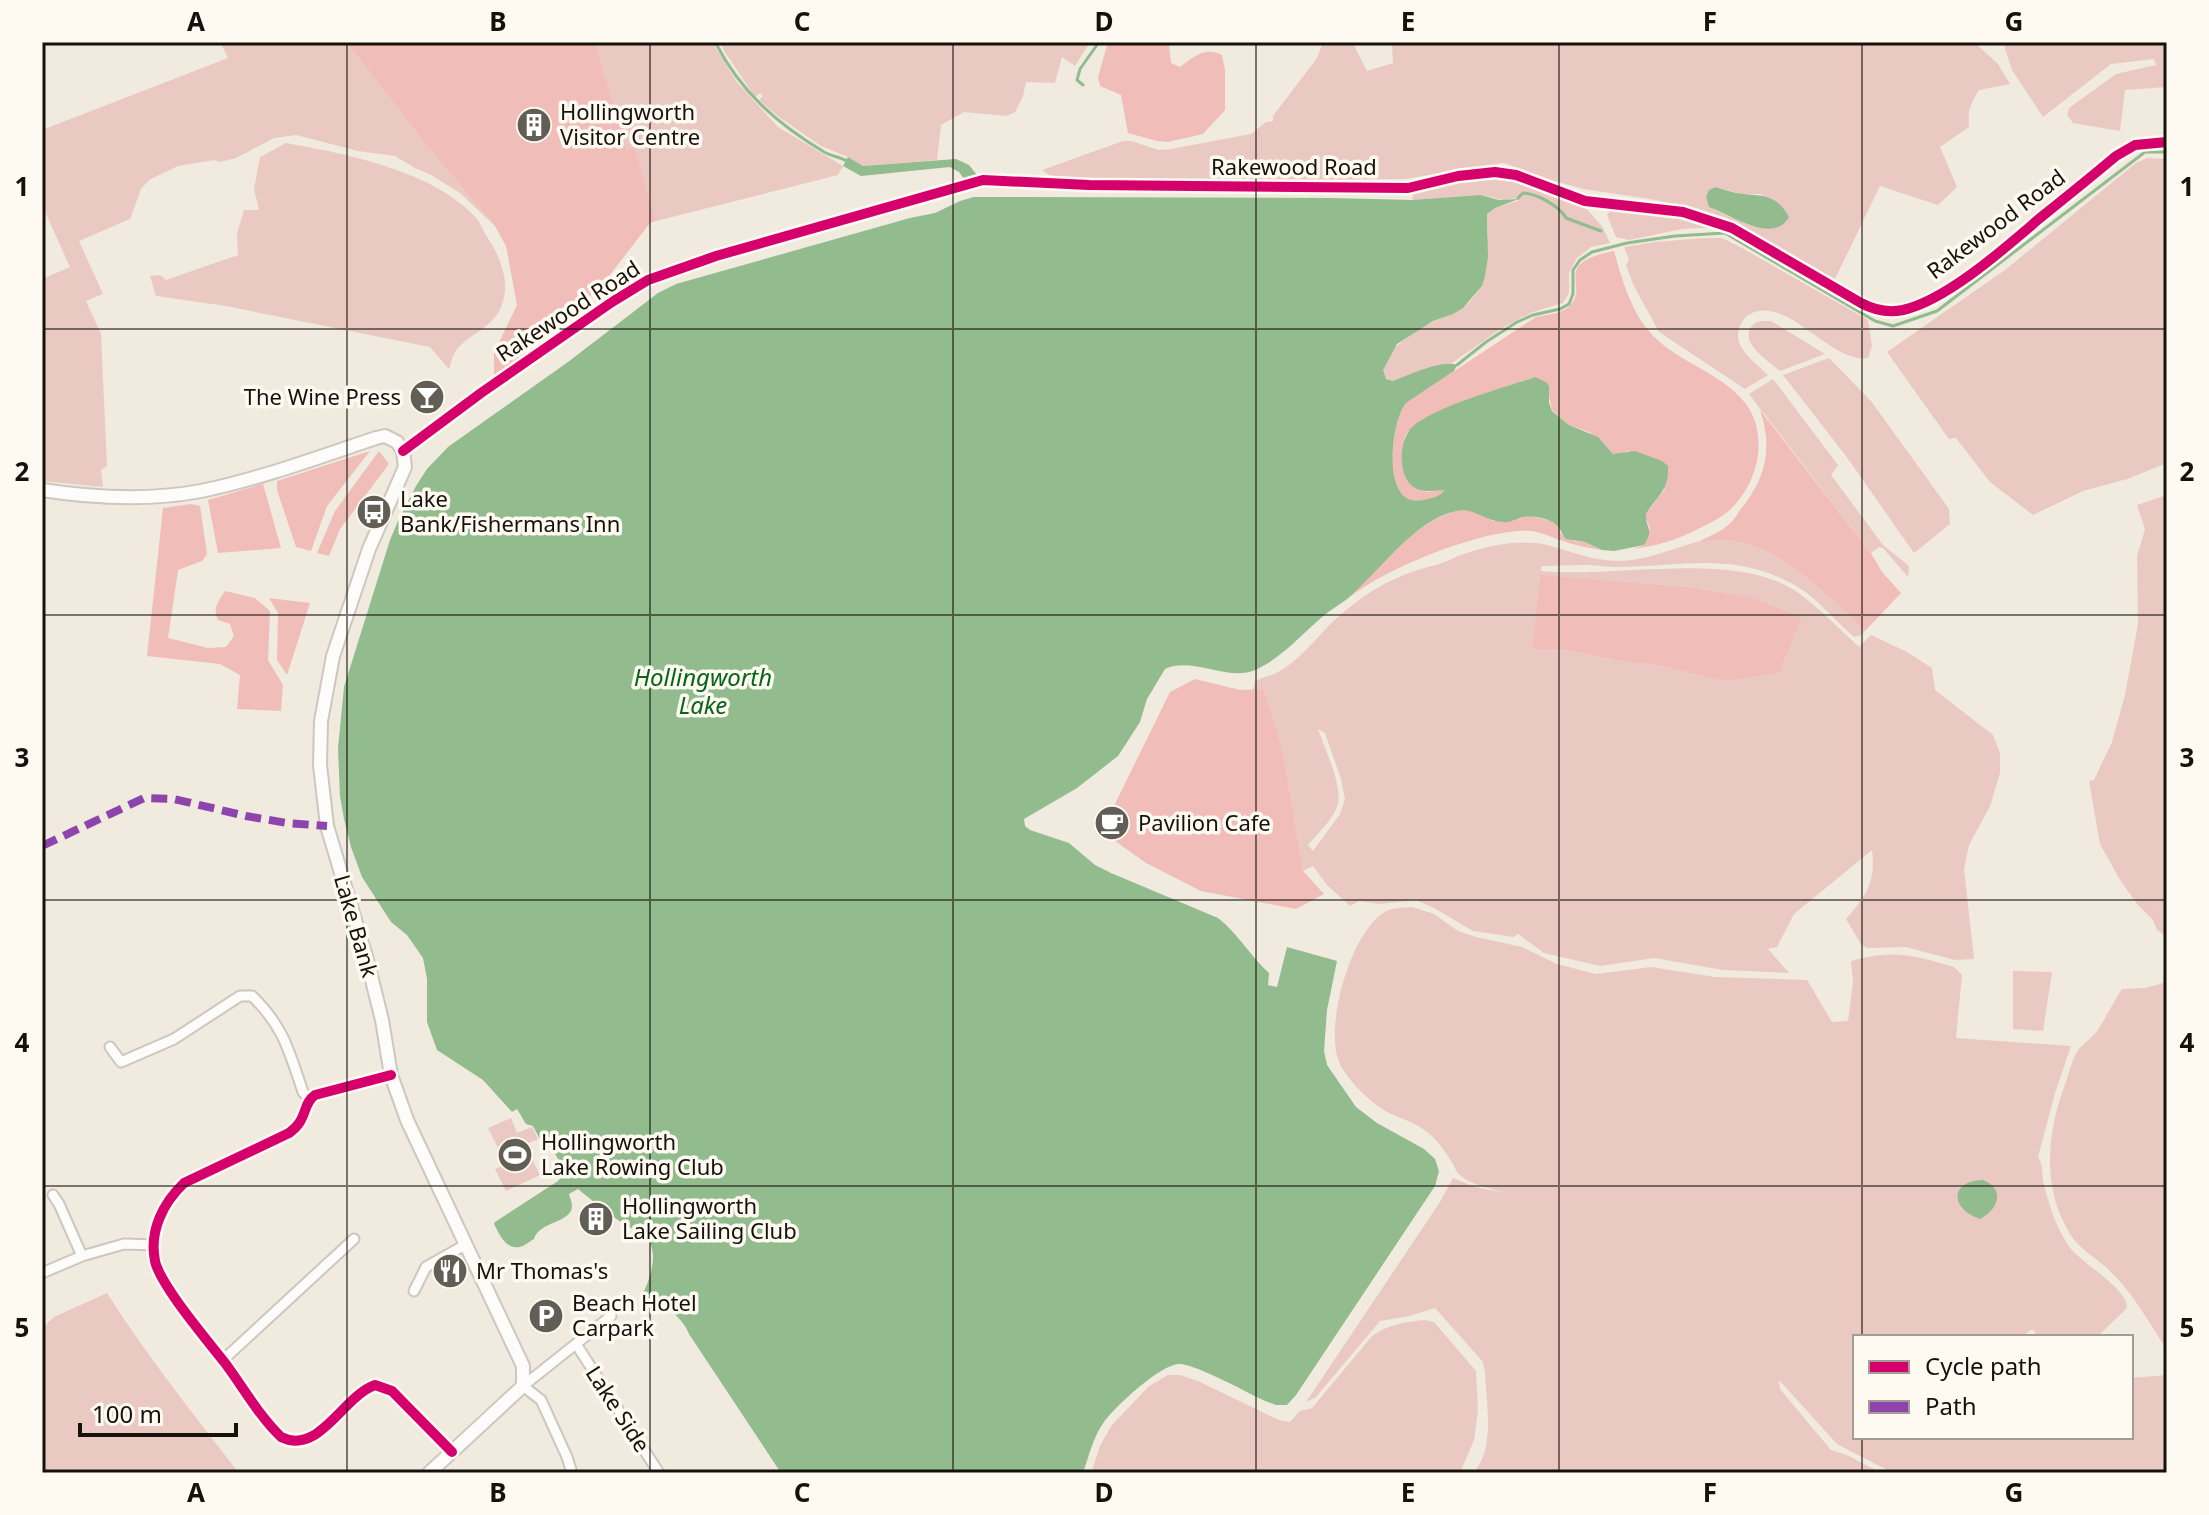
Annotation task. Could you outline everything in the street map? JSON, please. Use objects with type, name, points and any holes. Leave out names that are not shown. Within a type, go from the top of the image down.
[{"type":"main road","points":[[42,490],[124,497],[163,496],[201,491],[263,475],[385,436],[397,442],[403,451]]},
{"type":"main road","name":"Lake Bank","points":[[403,451],[405,467],[369,549],[333,656],[321,721],[320,765],[327,826],[367,960],[382,1020],[391,1075],[407,1120],[465,1245],[502,1310],[523,1366],[523,1386]]},
{"type":"main road","points":[[429,1473],[523,1386]]},
{"type":"street","name":"Rakewood Road","points":[[403,451],[493,385],[648,280],[730,252],[983,180],[1089,185],[1408,188],[1458,176],[1495,172],[1516,175],[1585,201],[1683,212],[1716,222],[1875,310],[1901,310],[1923,303],[1959,282],[2125,150],[2135,145],[2167,142]]},
{"type":"street","points":[[110,1047],[121,1062],[174,1039],[240,996],[252,996],[281,1031],[303,1092],[309,1099]]},
{"type":"street","points":[[391,1075],[315,1095],[309,1099],[302,1122],[289,1133],[184,1183],[172,1194],[157,1224],[154,1245],[157,1269],[276,1432],[287,1440],[299,1442],[310,1438],[362,1391],[375,1385],[392,1391],[452,1452]]},
{"type":"street","points":[[53,1195],[82,1256]]},
{"type":"street","points":[[223,1360],[354,1239]]},
{"type":"street","points":[[42,1273],[82,1256],[124,1244],[154,1245]]},
{"type":"street","points":[[414,1291],[426,1267],[465,1245]]},
{"type":"street","points":[[572,1473],[541,1400],[523,1386],[611,1316]]},
{"type":"street","name":"Lake Side","points":[[576,1344],[659,1473]]},
{"type":"shaded area","points":[[220,42],[346,42],[495,226],[460,193],[395,156],[358,151],[296,135],[274,138],[236,158],[178,166],[149,180],[141,189],[130,219],[79,241],[103,294],[86,301],[101,334],[107,466],[101,470],[103,487],[42,481],[42,279],[70,267],[42,205],[42,130],[228,58]]},
{"type":"shaded area","points":[[346,42],[595,42],[627,151],[634,147],[656,221],[650,223],[609,276],[597,284],[588,300],[543,332],[524,354],[494,376],[494,353],[517,305],[506,246],[495,226]]},
{"type":"shaded area","points":[[595,42],[712,42],[737,82],[778,127],[843,166],[838,175],[656,221],[634,148],[627,152]]},
{"type":"shaded area","points":[[721,42],[1090,42],[1075,66],[1062,57],[1055,83],[1026,82],[1015,112],[1006,116],[964,112],[941,125],[937,160],[863,166],[821,146],[779,117],[759,100],[763,96],[760,93],[755,97]]},
{"type":"shaded area","points":[[1108,42],[1172,42],[1169,46],[1171,63],[1180,67],[1205,52],[1222,55],[1225,110],[1203,134],[1168,142],[1128,133],[1121,95],[1100,86],[1098,77]]},
{"type":"shaded area","points":[[1323,42],[1356,42],[1354,45],[1367,71],[1393,63],[1392,46],[1395,42],[1974,42],[1998,64],[2010,84],[1979,90],[1970,107],[1969,127],[1940,147],[1957,187],[1938,205],[1880,186],[1833,283],[1727,218],[1656,200],[1584,189],[1504,163],[1405,179],[1127,181],[1072,179],[1049,175],[1042,170],[1123,141],[1159,150],[1251,134],[1266,122],[1273,121],[1273,116],[1317,58]],"holes":[[[1716,187],[1741,194],[1762,194],[1749,225],[1709,207],[1706,198],[1709,191]]]},
{"type":"shaded area","points":[[2003,42],[2167,42],[2167,87],[2125,90],[2120,131],[2073,123],[2067,115],[2069,108],[2116,74],[2156,65],[2154,59],[2111,64],[2043,117],[2012,70]]},
{"type":"shaded area","points":[[286,143],[362,159],[414,177],[459,202],[479,221],[500,263],[505,279],[504,296],[493,319],[455,352],[449,369],[430,347],[226,306],[156,296],[150,276],[160,275],[166,280],[238,255],[237,233],[244,210],[259,210],[254,189],[260,157]]},
{"type":"shaded area","points":[[2147,158],[2167,159],[2167,463],[2127,479],[2083,491],[2033,515],[1990,482],[1956,438],[1949,439],[1887,352],[2005,270],[2136,163]]},
{"type":"shaded area","points":[[1486,176],[1517,180],[1583,205],[1602,226],[1610,243],[1591,247],[1577,258],[1569,273],[1569,293],[1563,303],[1520,318],[1452,363],[1393,381],[1388,379],[1383,376],[1383,369],[1396,347],[1435,320],[1464,307],[1482,286],[1487,214],[1495,208],[1518,201],[1518,198],[1504,200],[1480,195],[1412,200],[1414,189]]},
{"type":"shaded area","points":[[1611,209],[1674,216],[1718,227],[1682,229],[1629,240],[1616,237],[1607,215]]},
{"type":"shaded area","points":[[1722,238],[1742,248],[1868,320],[1872,346],[1868,358],[1840,352],[1783,315],[1769,311],[1755,312],[1742,322],[1738,339],[1745,352],[1768,375],[1745,389],[1659,332],[1634,286],[1626,265],[1629,260],[1624,247]]},
{"type":"shaded area","points":[[1614,251],[1632,303],[1648,330],[1671,350],[1724,383],[1746,404],[1754,418],[1758,433],[1756,466],[1742,496],[1719,518],[1684,535],[1633,549],[1644,545],[1650,528],[1646,514],[1665,489],[1629,451],[1613,454],[1589,432],[1569,425],[1552,410],[1546,382],[1534,377],[1443,410],[1412,428],[1405,437],[1403,450],[1412,485],[1427,492],[1446,489],[1424,500],[1410,500],[1395,480],[1393,464],[1396,429],[1406,403],[1536,317],[1567,308],[1574,300],[1577,269],[1582,262]]},
{"type":"shaded area","points":[[1771,321],[1825,354],[1780,371],[1757,351],[1749,339],[1754,324]]},
{"type":"shaded area","points":[[1829,358],[1871,401],[1949,509],[1950,524],[1914,553],[1846,456],[1783,375]]},
{"type":"shaded area","points":[[1773,379],[1838,465],[1831,475],[1883,545],[1909,566],[1908,577],[1883,548],[1879,547],[1871,553],[1749,394]]},
{"type":"shaded area","points":[[1760,410],[1901,593],[1865,631],[1804,576],[1770,554],[1732,541],[1700,541],[1730,523],[1756,487],[1765,463],[1766,450]]},
{"type":"shaded area","points":[[370,451],[327,506],[311,551],[296,547],[277,490],[277,481]]},
{"type":"shaded area","points":[[379,451],[389,464],[340,529],[329,556],[317,553],[335,511]]},
{"type":"shaded area","points":[[263,484],[281,548],[218,553],[208,500]]},
{"type":"shaded area","points":[[2167,495],[2167,937],[2157,930],[2153,920],[2138,905],[2100,844],[2089,781],[2094,780],[2112,742],[2125,695],[2138,624],[2137,556],[2145,529],[2137,505]]},
{"type":"shaded area","points":[[191,504],[200,506],[207,554],[202,561],[178,570],[168,638],[208,648],[226,647],[234,636],[230,624],[218,620],[216,616],[216,608],[225,591],[255,598],[270,611],[268,660],[283,685],[281,711],[237,709],[240,675],[220,664],[147,656],[163,508]]},
{"type":"shaded area","points":[[1458,510],[1478,512],[1493,521],[1512,521],[1528,516],[1552,521],[1561,534],[1602,550],[1531,531],[1488,536],[1409,564],[1364,587],[1348,599],[1410,537],[1434,520]]},
{"type":"shaded area","points":[[1700,541],[1732,541],[1770,554],[1804,576],[1865,631],[1854,637],[1798,587],[1752,568],[1708,563],[1542,566],[1541,571],[1702,568],[1763,577],[1798,593],[1859,647],[1871,635],[1932,668],[1935,690],[1993,735],[2000,753],[2000,773],[1990,806],[1969,845],[1964,869],[1974,959],[1955,960],[1906,947],[1867,948],[1861,944],[1846,919],[1868,888],[1872,850],[1794,914],[1777,947],[1768,949],[1789,973],[1723,970],[1654,958],[1600,966],[1544,953],[1518,934],[1513,937],[1473,931],[1416,900],[1380,904],[1359,901],[1350,906],[1327,885],[1313,866],[1303,871],[1283,751],[1264,689],[1253,690],[1255,681],[1287,666],[1336,619],[1377,588],[1460,555],[1505,544],[1537,543],[1590,558],[1618,561],[1649,557]],"holes":[[[1540,575],[1722,681],[1658,665],[1625,662],[1562,649],[1532,649]],[[1318,729],[1325,733],[1345,799],[1340,814],[1313,851],[1308,845],[1333,814],[1339,795]]]},
{"type":"shaded area","points":[[1540,575],[1691,588],[1750,597],[1801,618],[1779,673],[1722,681],[1658,665],[1625,662],[1562,649],[1532,649]]},
{"type":"shaded area","points":[[269,598],[310,603],[287,675],[277,660],[278,613]]},
{"type":"shaded area","points":[[1195,679],[1240,690],[1264,689],[1283,751],[1303,871],[1324,894],[1296,909],[1201,891],[1146,863],[1111,838],[1127,822],[1113,808],[1170,692]]},
{"type":"shaded area","points":[[1412,907],[1434,914],[1458,931],[1522,947],[1557,964],[1596,974],[1651,967],[1715,977],[1807,980],[1832,1022],[1848,1021],[1853,982],[1851,961],[1892,954],[1915,957],[1954,967],[1962,975],[1956,1038],[2071,1046],[2038,1157],[2043,1181],[2053,1214],[2068,1245],[2120,1292],[2127,1308],[2099,1335],[2037,1335],[2032,1329],[2024,1335],[1853,1335],[1853,1439],[2133,1439],[2133,1378],[2167,1375],[2167,1473],[1893,1473],[1837,1444],[1779,1380],[1780,1389],[1831,1450],[1881,1473],[1473,1473],[1485,1451],[1487,1439],[1488,1411],[1483,1362],[1435,1308],[1380,1321],[1316,1397],[1306,1402],[1453,1178],[1475,1187],[1501,1192],[1461,1176],[1435,1139],[1369,1098],[1341,1066],[1335,1031],[1342,985],[1350,962],[1371,924],[1393,909]]},
{"type":"shaded area","points":[[2013,971],[2052,972],[2043,1031],[2013,1029]]},
{"type":"shaded area","points":[[2167,982],[2167,1350],[2126,1289],[2070,1234],[2054,1197],[2050,1159],[2055,1120],[2076,1053],[2097,1031],[2122,989],[2145,988]]},
{"type":"shaded area","name":"Hollingworth Lake Rowing Club","points":[[511,1118],[517,1133],[532,1127],[538,1139],[525,1145],[540,1175],[506,1191],[495,1169],[506,1164],[488,1128]]},
{"type":"shaded area","points":[[107,1293],[154,1362],[239,1473],[42,1473],[42,1328],[54,1317]]},
{"type":"shaded area","points":[[1425,1320],[1434,1322],[1476,1371],[1478,1410],[1474,1440],[1460,1473],[1091,1473],[1100,1446],[1112,1425],[1149,1386],[1168,1375],[1198,1381],[1279,1420],[1290,1422],[1300,1411],[1312,1408],[1372,1336],[1397,1324]]},
{"type":"water","points":[[848,157],[863,166],[956,159],[969,165],[977,175],[964,179],[950,167],[861,176],[843,166]]},
{"type":"water","points":[[1716,187],[1769,198],[1780,204],[1789,217],[1782,225],[1773,228],[1752,226],[1709,207],[1706,197],[1709,190]]},
{"type":"water","name":"Hollingworth Lake","points":[[1480,195],[1499,200],[1519,199],[1487,214],[1488,257],[1482,286],[1463,308],[1433,321],[1397,344],[1383,370],[1386,379],[1393,381],[1434,366],[1457,365],[1454,371],[1406,403],[1400,413],[1393,445],[1393,463],[1400,492],[1410,500],[1423,500],[1438,496],[1445,490],[1416,488],[1404,473],[1403,446],[1406,435],[1417,423],[1467,400],[1535,377],[1549,386],[1552,411],[1569,425],[1598,437],[1613,454],[1635,451],[1668,466],[1665,487],[1646,514],[1649,532],[1644,545],[1614,551],[1602,550],[1585,542],[1566,539],[1556,525],[1536,517],[1505,522],[1462,510],[1441,516],[1411,536],[1347,599],[1265,665],[1245,673],[1187,665],[1165,669],[1147,699],[1140,722],[1118,756],[1077,788],[1024,819],[1025,826],[1030,830],[1069,843],[1095,865],[1218,918],[1269,973],[1268,985],[1277,987],[1287,947],[1337,961],[1327,1010],[1324,1051],[1327,1065],[1356,1107],[1435,1159],[1439,1171],[1435,1186],[1287,1405],[1265,1401],[1189,1366],[1173,1365],[1128,1397],[1104,1422],[1083,1473],[781,1473],[681,1320],[670,1310],[642,1295],[653,1259],[648,1240],[619,1221],[606,1206],[599,1206],[578,1189],[569,1194],[571,1212],[542,1229],[523,1246],[512,1247],[501,1237],[495,1222],[558,1181],[565,1172],[551,1146],[545,1149],[533,1126],[526,1124],[517,1109],[512,1112],[483,1080],[437,1050],[427,1022],[427,979],[423,958],[407,935],[391,922],[362,877],[351,847],[340,796],[338,748],[344,687],[390,540],[416,486],[448,447],[568,362],[658,293],[676,284],[935,213],[974,197],[1412,200]]},
{"type":"water","points":[[1983,1180],[1995,1189],[1997,1200],[1980,1219],[1963,1209],[1958,1196],[1964,1185]]},
{"type":"waterway","points":[[715,42],[736,76],[775,118],[824,152],[847,161]]},
{"type":"waterway","points":[[1083,85],[1077,80],[1080,69],[1099,42]]},
{"type":"waterway","points":[[1457,365],[1517,322],[1569,304],[1573,294],[1573,270],[1580,260],[1592,252],[1675,236],[1725,233],[1875,321],[1893,326],[1937,311],[2145,152],[2167,152]]},
{"type":"waterway","points":[[1518,198],[1523,193],[1541,198],[1566,218],[1601,231]]},
{"type":"marked path","points":[[42,846],[144,798],[174,799],[246,816],[327,826]]},
{"type":"cycle path","points":[[403,451],[481,393],[648,280],[716,256],[983,180],[1089,185],[1408,188],[1458,176],[1495,172],[1516,175],[1585,201],[1683,212],[1732,228],[1861,303],[1892,311],[1920,304],[1956,284],[1993,258],[2116,156],[2135,145],[2167,142]]},
{"type":"cycle path","points":[[391,1075],[315,1095],[299,1123],[289,1133],[184,1183],[159,1218],[154,1239],[155,1261],[175,1298],[258,1411],[281,1437],[295,1441],[307,1439],[330,1423],[363,1391],[375,1385],[392,1391],[452,1452]]},
{"type":"place","name":"Hollingworth Visitor Centre","points":[[534,125]]},
{"type":"place","name":"The Wine Press","points":[[427,397]]},
{"type":"place","name":"Lake Bank/Fishermans Inn","points":[[374,512]]},
{"type":"place","name":"Pavilion Cafe","points":[[1112,823]]},
{"type":"place","name":"Hollingworth Lake Rowing Club","points":[[515,1155]]},
{"type":"place","name":"Hollingworth Lake Sailing Club","points":[[596,1219]]},
{"type":"place","name":"Mr Thomas's","points":[[450,1271]]},
{"type":"place","name":"Beach Hotel Carpark","points":[[546,1316]]}]
